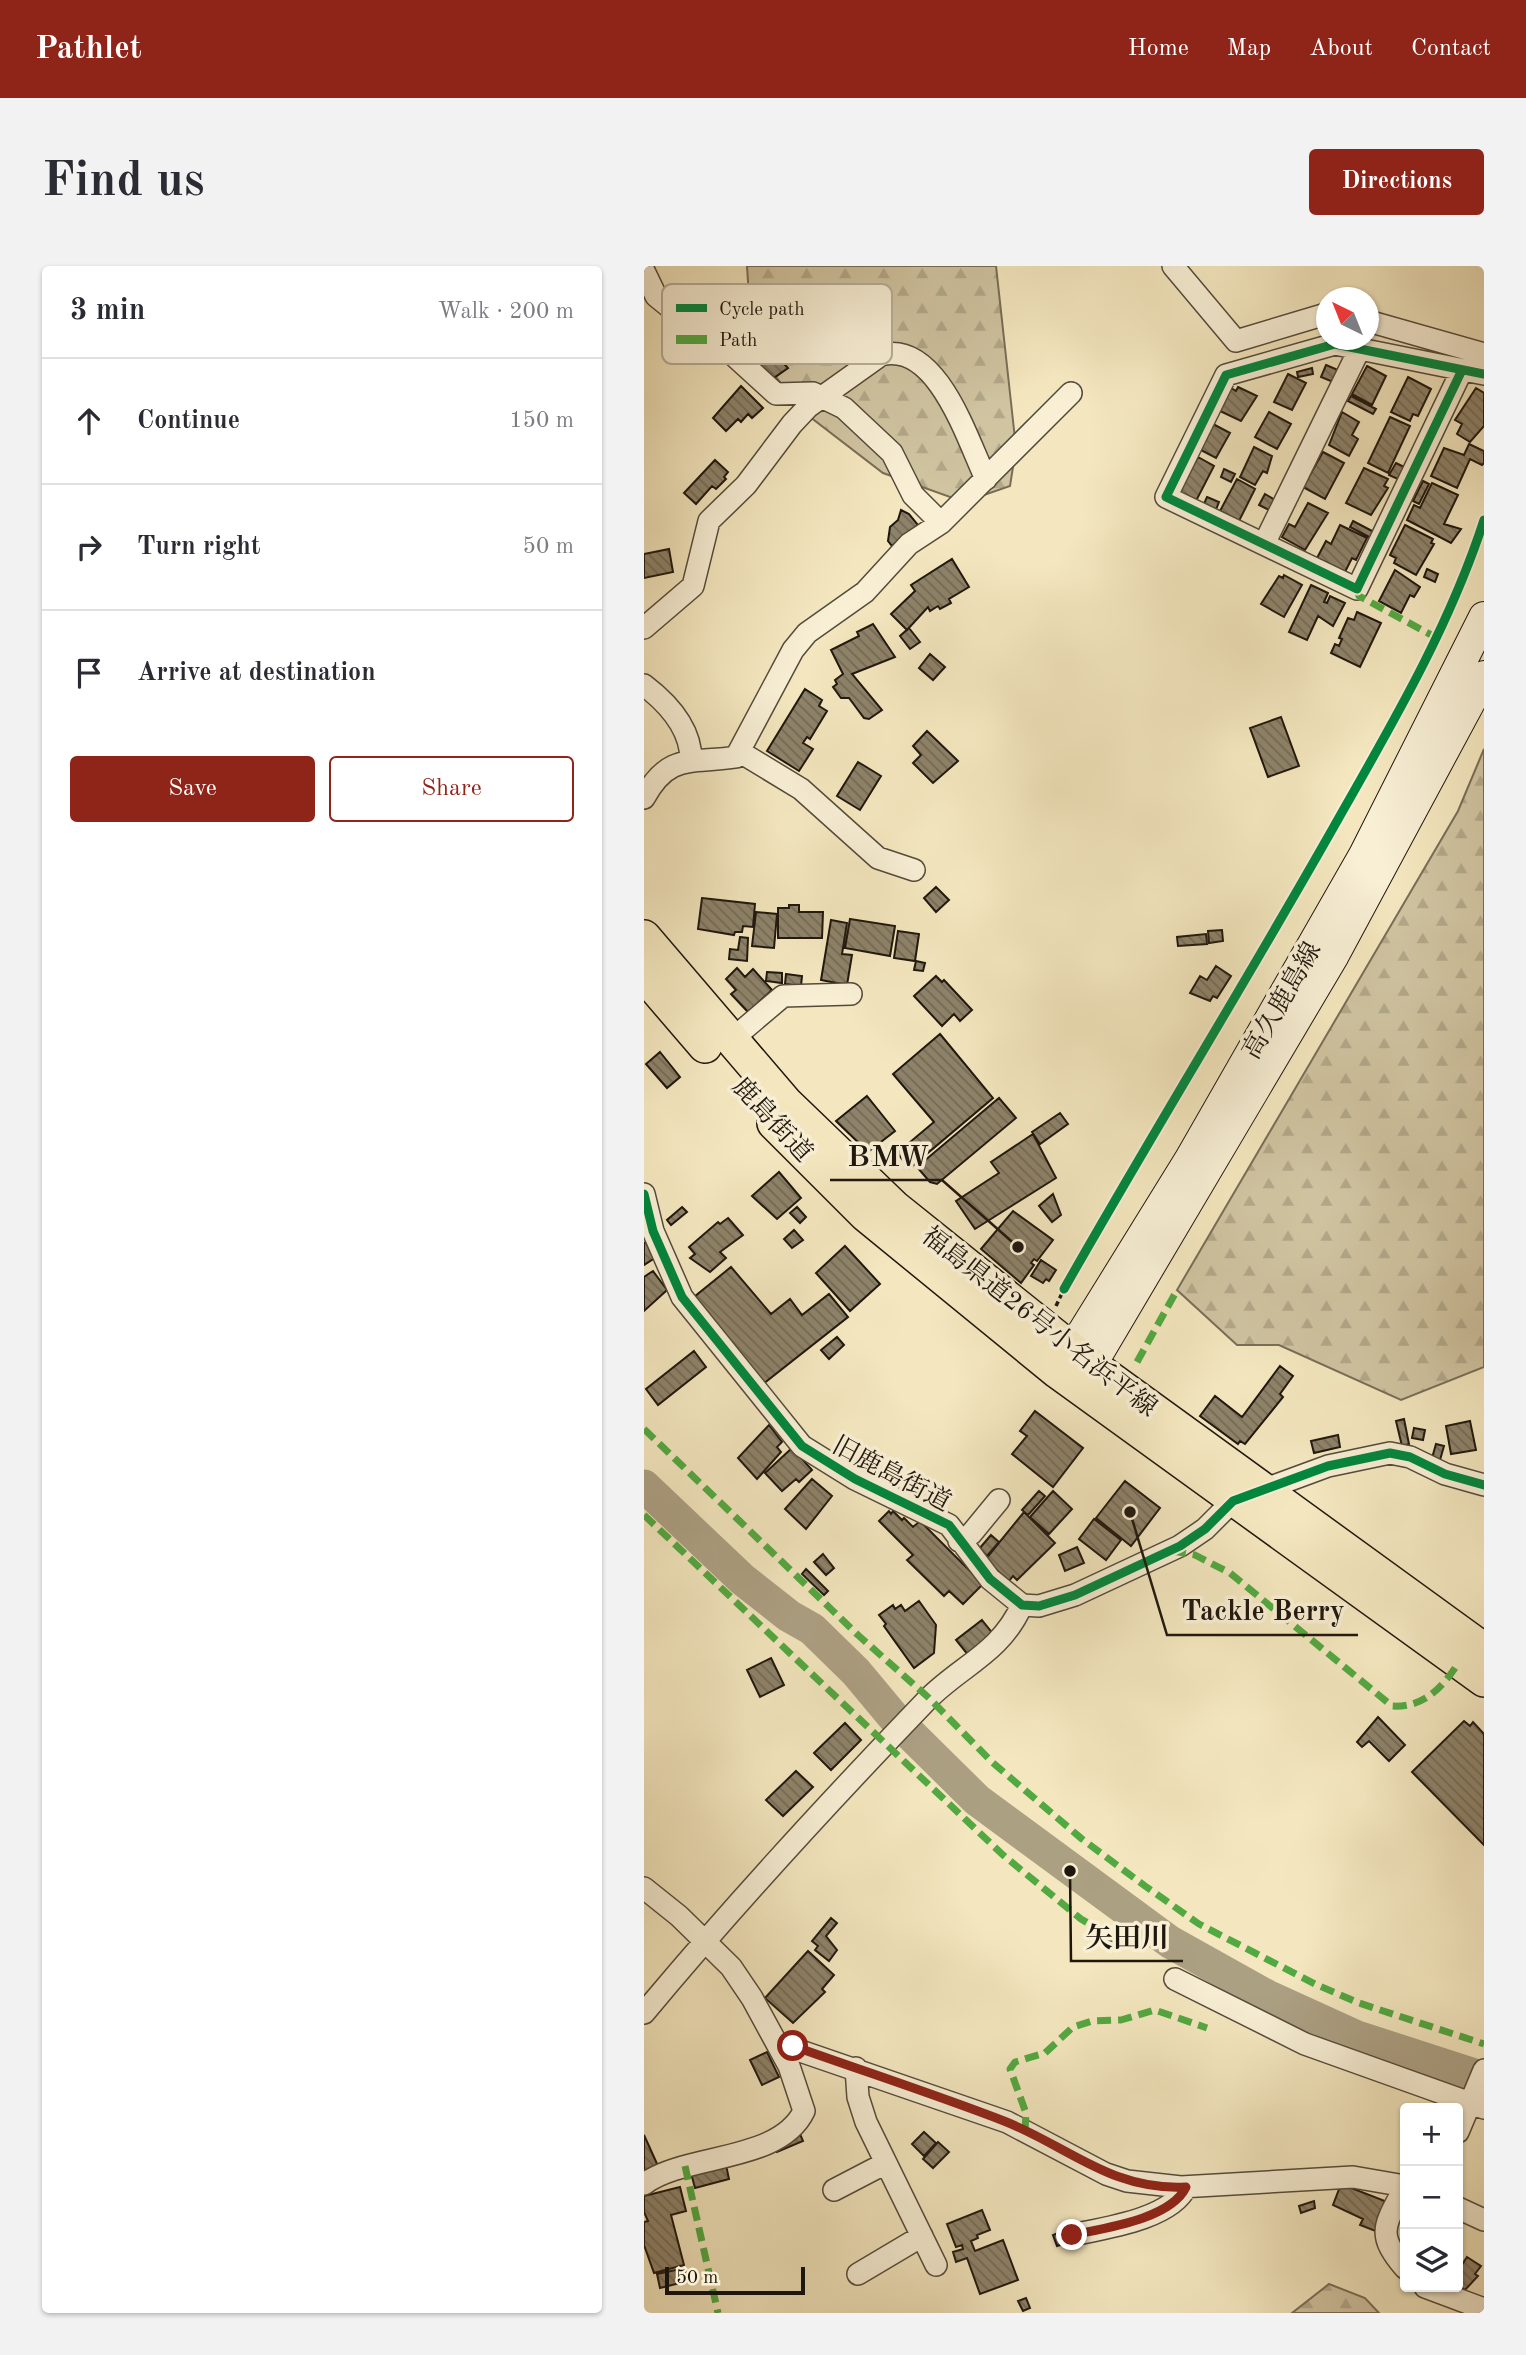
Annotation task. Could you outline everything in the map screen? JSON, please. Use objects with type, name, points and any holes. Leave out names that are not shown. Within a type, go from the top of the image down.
[{"type":"main road","name":"高久鹿島線","points":[[1075,1368],[1190,1159],[1364,855],[1484,617]]},
{"type":"main road","name":"高久鹿島線","points":[[1075,1368],[1334,955],[1484,676]]},
{"type":"main road","name":"福島県道26号小名浜平線","points":[[644,937],[730,1041],[786,1103],[894,1206],[1075,1368],[1248,1496],[1484,1650]]},
{"type":"main road","name":"鹿島街道","points":[[648,990],[767,1116],[866,1215],[1075,1368]]},
{"type":"main road","points":[[1248,1496],[1484,1680]]},
{"type":"street","points":[[1173,266],[1236,341],[1316,317]]},
{"type":"street","points":[[644,271],[656,296],[662,301]]},
{"type":"street","points":[[1379,324],[1484,354]]},
{"type":"street","points":[[1316,349],[1226,375],[1166,497],[1357,589],[1462,370]]},
{"type":"street","points":[[1264,544],[1359,350]]},
{"type":"street","points":[[1369,350],[1484,374]]},
{"type":"street","points":[[892,352],[917,358],[936,378],[986,479]]},
{"type":"street","points":[[744,364],[776,394],[813,393],[844,408],[892,453],[913,495],[941,523]]},
{"type":"street","points":[[644,628],[693,586],[699,573],[706,533],[714,515],[746,485],[792,424],[822,397],[868,364]]},
{"type":"street","points":[[644,798],[660,773],[681,762],[736,757],[793,650],[807,633],[865,592],[909,544],[941,523],[1071,393]]},
{"type":"street","points":[[644,685],[669,708],[691,739],[691,760]]},
{"type":"street","points":[[740,752],[801,789],[878,858],[914,870]]},
{"type":"street","points":[[730,1041],[783,996],[851,994]]},
{"type":"street","name":"旧鹿島街道","points":[[644,1194],[653,1231],[682,1297],[802,1446],[855,1479],[949,1525],[990,1579],[1022,1605]]},
{"type":"street","points":[[644,2013],[705,1940],[929,1698],[1000,1642],[1022,1605],[1039,1606],[1075,1595],[1180,1546],[1248,1496],[1328,1466],[1390,1453],[1410,1457],[1445,1474],[1484,1485]]},
{"type":"street","points":[[959,1541],[971,1534],[999,1500]]},
{"type":"street","points":[[644,1888],[705,1940],[731,1968],[777,2043],[802,2100],[804,2112],[800,2120],[781,2135],[748,2151],[685,2166],[644,2184]]},
{"type":"street","points":[[1175,1979],[1305,2044],[1478,2106]]},
{"type":"street","points":[[777,2043],[1007,2122],[1106,2174],[1146,2185],[1186,2187],[1353,2176],[1400,2186]]},
{"type":"street","points":[[856,2068],[858,2097],[884,2164],[936,2265]]},
{"type":"street","points":[[1463,2126],[1478,2106],[1484,2070]]},
{"type":"street","points":[[834,2190],[884,2164]]},
{"type":"street","points":[[1072,2235],[1155,2214],[1181,2199],[1186,2187]]},
{"type":"street","points":[[1400,2197],[1391,2214],[1385,2237],[1390,2250],[1400,2262]]},
{"type":"street","points":[[1463,2210],[1484,2220]]},
{"type":"street","points":[[858,2274],[922,2236]]},
{"type":"street","points":[[1438,2292],[1484,2309]]},
{"type":"green space","points":[[747,266],[996,266],[1016,448],[1010,486],[964,502],[883,473],[801,410],[766,364],[892,364],[892,284],[748,284]]},
{"type":"green space","points":[[1484,749],[1484,1367],[1401,1400],[1279,1345],[1237,1345],[1177,1290],[1458,811]]},
{"type":"green space","points":[[1329,2284],[1365,2298],[1379,2313],[1292,2313]]},
{"type":"building","points":[[755,364],[784,364],[788,368],[768,382]]},
{"type":"building","points":[[1326,365],[1338,370],[1333,382],[1321,377]]},
{"type":"building","points":[[1367,366],[1386,376],[1372,405],[1352,394]]},
{"type":"building","points":[[1312,368],[1313,374],[1298,377],[1297,372]]},
{"type":"building","points":[[1288,374],[1306,383],[1292,410],[1274,402]]},
{"type":"building","points":[[1408,377],[1431,389],[1418,416],[1413,414],[1410,421],[1391,412]]},
{"type":"building","points":[[741,386],[763,408],[752,418],[748,414],[741,422],[738,419],[726,431],[713,418]]},
{"type":"building","points":[[1238,387],[1257,396],[1241,421],[1220,411],[1231,388],[1236,391]]},
{"type":"building","points":[[1476,388],[1484,393],[1484,426],[1470,442],[1457,434],[1462,424],[1455,420]]},
{"type":"building","points":[[1351,396],[1376,409],[1373,414],[1348,401]]},
{"type":"building","points":[[1269,412],[1291,424],[1277,449],[1255,437]]},
{"type":"building","points":[[1342,412],[1359,422],[1352,435],[1358,439],[1349,456],[1329,445]]},
{"type":"building","points":[[1390,417],[1410,426],[1388,473],[1368,463]]},
{"type":"building","points":[[1213,424],[1230,433],[1216,458],[1199,449]]},
{"type":"building","points":[[1469,444],[1484,451],[1484,463],[1482,465],[1470,459],[1457,488],[1431,476],[1444,448],[1464,455]]},
{"type":"building","points":[[1254,447],[1272,456],[1267,473],[1263,471],[1255,485],[1240,477]]},
{"type":"building","points":[[1323,452],[1344,463],[1325,499],[1303,487]]},
{"type":"building","points":[[1198,457],[1214,466],[1196,501],[1179,492]]},
{"type":"building","points":[[715,460],[728,472],[724,477],[726,479],[716,489],[712,486],[696,504],[684,493]]},
{"type":"building","points":[[1396,463],[1406,468],[1400,480],[1389,475]]},
{"type":"building","points":[[1364,468],[1388,479],[1384,486],[1388,488],[1371,515],[1346,503]]},
{"type":"building","points":[[1224,469],[1235,474],[1231,482],[1221,477]]},
{"type":"building","points":[[1237,479],[1255,489],[1239,521],[1220,511]]},
{"type":"building","points":[[1423,481],[1429,484],[1419,504],[1413,501]]},
{"type":"building","points":[[1432,483],[1458,495],[1444,524],[1461,529],[1451,543],[1407,520],[1414,505],[1420,508]]},
{"type":"building","points":[[1265,494],[1275,500],[1269,510],[1259,505]]},
{"type":"building","points":[[1207,497],[1219,502],[1215,512],[1203,506]]},
{"type":"building","points":[[1308,503],[1328,513],[1305,550],[1282,537],[1289,524],[1295,527]]},
{"type":"building","points":[[901,510],[909,514],[918,525],[892,546],[888,541],[890,527],[898,520]]},
{"type":"building","points":[[1353,521],[1374,532],[1371,538],[1350,527]]},
{"type":"building","points":[[1340,525],[1367,538],[1356,560],[1352,558],[1345,572],[1317,558],[1326,541],[1331,544]]},
{"type":"building","points":[[1405,525],[1433,539],[1431,543],[1434,544],[1416,575],[1394,563],[1396,558],[1390,555]]},
{"type":"building","points":[[669,549],[673,572],[644,578],[644,554]]},
{"type":"building","points":[[952,559],[969,587],[949,599],[951,603],[940,609],[938,606],[930,611],[928,607],[907,630],[891,614],[915,591],[911,585]]},
{"type":"building","points":[[1427,569],[1438,574],[1435,582],[1424,577]]},
{"type":"building","points":[[1395,570],[1420,587],[1414,597],[1410,595],[1401,613],[1379,601]]},
{"type":"building","points":[[1284,575],[1302,585],[1284,617],[1261,604],[1279,576],[1283,578]]},
{"type":"building","points":[[1311,585],[1328,593],[1324,602],[1327,603],[1330,596],[1345,603],[1333,626],[1318,616],[1307,640],[1289,632]]},
{"type":"building","points":[[1357,612],[1381,623],[1360,667],[1331,653],[1335,644],[1339,646],[1342,639],[1339,638],[1348,618],[1354,620]]},
{"type":"building","points":[[873,624],[895,657],[852,674],[882,710],[869,719],[864,718],[849,698],[841,698],[833,687],[837,684],[835,680],[843,674],[831,650],[859,636],[857,632]]},
{"type":"building","points":[[909,628],[920,642],[910,649],[900,636]]},
{"type":"building","points":[[930,654],[945,667],[933,680],[919,668]]},
{"type":"building","points":[[805,689],[822,700],[819,706],[827,711],[810,739],[807,737],[803,743],[813,749],[799,771],[767,751]]},
{"type":"building","points":[[1281,717],[1299,766],[1268,777],[1250,728]]},
{"type":"building","points":[[927,731],[958,761],[933,783],[913,763],[921,755],[913,746]]},
{"type":"building","points":[[858,762],[881,776],[860,810],[837,796]]},
{"type":"building","points":[[936,887],[949,900],[936,912],[924,898]]},
{"type":"building","points":[[702,898],[755,904],[753,927],[743,926],[742,932],[735,932],[734,935],[698,929]]},
{"type":"building","points":[[789,905],[799,905],[799,912],[823,912],[822,938],[778,938],[778,908],[789,908]]},
{"type":"building","points":[[756,912],[777,914],[774,948],[752,946]]},
{"type":"building","points":[[850,919],[895,926],[890,956],[845,948]]},
{"type":"building","points":[[831,920],[847,923],[842,954],[852,955],[847,985],[821,980]]},
{"type":"building","points":[[1222,930],[1223,941],[1209,943],[1208,931]]},
{"type":"building","points":[[898,931],[919,934],[915,961],[894,958]]},
{"type":"building","points":[[1206,934],[1207,944],[1178,946],[1177,937]]},
{"type":"building","points":[[740,937],[748,938],[747,961],[729,959],[730,949],[738,950]]},
{"type":"building","points":[[916,961],[925,963],[923,971],[914,970]]},
{"type":"building","points":[[1216,966],[1231,976],[1217,998],[1213,996],[1210,1001],[1190,993],[1200,976],[1207,980]]},
{"type":"building","points":[[737,968],[745,977],[753,969],[772,990],[748,1012],[731,994],[736,990],[726,979]]},
{"type":"building","points":[[767,972],[782,973],[782,983],[766,981]]},
{"type":"building","points":[[786,974],[802,976],[801,986],[785,984]]},
{"type":"building","points":[[936,976],[942,982],[944,980],[972,1010],[960,1021],[954,1014],[942,1026],[914,996]]},
{"type":"building","points":[[940,1034],[993,1098],[910,1168],[897,1153],[934,1122],[893,1074]]},
{"type":"building","points":[[660,1052],[680,1077],[667,1088],[646,1064]]},
{"type":"building","points":[[867,1096],[895,1131],[868,1152],[836,1121]]},
{"type":"building","points":[[999,1098],[1016,1118],[937,1184],[930,1182],[917,1167]]},
{"type":"building","points":[[1060,1113],[1068,1124],[1040,1144],[1032,1132]]},
{"type":"building","points":[[1033,1134],[1056,1178],[975,1229],[956,1201],[999,1173],[991,1162]]},
{"type":"building","points":[[779,1172],[801,1198],[777,1219],[752,1196]]},
{"type":"building","points":[[1053,1194],[1061,1215],[1052,1222],[1039,1206]]},
{"type":"building","points":[[682,1207],[687,1212],[671,1225],[667,1220]]},
{"type":"building","points":[[797,1207],[806,1217],[800,1223],[790,1213]]},
{"type":"building","points":[[1013,1211],[1053,1240],[1037,1261],[1034,1259],[1031,1263],[1034,1265],[1021,1283],[981,1249]]},
{"type":"building","points":[[728,1218],[743,1235],[720,1252],[726,1258],[710,1272],[690,1258],[695,1254],[689,1247],[718,1222],[720,1224]]},
{"type":"building","points":[[794,1230],[803,1240],[792,1248],[784,1239]]},
{"type":"building","points":[[648,1241],[658,1256],[644,1265],[644,1243]]},
{"type":"building","points":[[845,1246],[880,1284],[850,1311],[816,1273]]},
{"type":"building","points":[[1041,1260],[1056,1270],[1049,1281],[1046,1279],[1043,1283],[1031,1276]]},
{"type":"building","points":[[731,1267],[771,1314],[790,1299],[802,1315],[829,1294],[848,1317],[763,1384],[694,1297]]},
{"type":"building","points":[[653,1271],[667,1290],[644,1311],[644,1277]]},
{"type":"building","points":[[837,1337],[844,1345],[829,1359],[821,1350]]},
{"type":"building","points":[[694,1351],[706,1367],[658,1405],[646,1389]]},
{"type":"building","points":[[1280,1366],[1293,1376],[1280,1394],[1283,1397],[1245,1444],[1240,1441],[1238,1444],[1200,1416],[1215,1396],[1242,1417]]},
{"type":"building","points":[[1035,1411],[1083,1448],[1053,1487],[1012,1454],[1027,1436],[1020,1431]]},
{"type":"building","points":[[1404,1419],[1409,1444],[1402,1446],[1396,1421]]},
{"type":"building","points":[[1470,1421],[1476,1450],[1451,1454],[1446,1426]]},
{"type":"building","points":[[769,1425],[782,1442],[777,1447],[781,1452],[757,1479],[738,1458]]},
{"type":"building","points":[[1414,1428],[1425,1430],[1423,1440],[1412,1438]]},
{"type":"building","points":[[1338,1435],[1340,1447],[1314,1453],[1311,1441]]},
{"type":"building","points":[[1436,1444],[1444,1446],[1440,1460],[1432,1458]]},
{"type":"building","points":[[792,1448],[812,1470],[799,1482],[796,1479],[782,1491],[765,1473]]},
{"type":"building","points":[[812,1479],[832,1496],[806,1529],[785,1509]]},
{"type":"building","points":[[1125,1481],[1160,1508],[1131,1546],[1096,1518]]},
{"type":"building","points":[[1039,1491],[1045,1496],[1028,1515],[1022,1510]]},
{"type":"building","points":[[1053,1491],[1072,1509],[1049,1534],[1030,1517]]},
{"type":"building","points":[[889,1511],[891,1514],[893,1511],[902,1520],[904,1518],[913,1527],[920,1521],[983,1584],[963,1604],[949,1591],[944,1596],[907,1560],[913,1555],[879,1521]]},
{"type":"building","points":[[1024,1512],[1055,1543],[1017,1580],[1013,1576],[1009,1581],[985,1560]]},
{"type":"building","points":[[1094,1519],[1121,1540],[1106,1560],[1079,1539]]},
{"type":"building","points":[[991,1535],[999,1542],[987,1556],[979,1549]]},
{"type":"building","points":[[1077,1547],[1084,1563],[1065,1571],[1059,1555]]},
{"type":"building","points":[[823,1554],[834,1568],[826,1575],[814,1562]]},
{"type":"building","points":[[806,1569],[828,1591],[824,1595],[802,1574]]},
{"type":"building","points":[[919,1601],[936,1625],[934,1653],[914,1668],[879,1615],[893,1605],[895,1609],[901,1605],[905,1611]]},
{"type":"building","points":[[982,1620],[994,1635],[969,1656],[956,1640]]},
{"type":"building","points":[[771,1658],[784,1685],[760,1697],[747,1670]]},
{"type":"building","points":[[1378,1717],[1405,1745],[1389,1761],[1369,1741],[1362,1747],[1357,1742]]},
{"type":"building","points":[[1464,1721],[1470,1726],[1473,1722],[1484,1734],[1484,1845],[1412,1772]]},
{"type":"building","points":[[845,1723],[861,1740],[831,1770],[814,1753]]},
{"type":"building","points":[[796,1771],[813,1787],[783,1816],[766,1800]]},
{"type":"building","points":[[831,1918],[837,1923],[826,1936],[837,1950],[829,1961],[815,1950],[818,1946],[812,1941]]},
{"type":"building","points":[[1111,1933],[1121,1941],[1115,1949],[1104,1940]]},
{"type":"building","points":[[808,1951],[834,1975],[822,1989],[825,1992],[793,2023],[765,1998]]},
{"type":"building","points":[[767,2052],[779,2077],[762,2085],[750,2060]]},
{"type":"building","points":[[924,2132],[936,2143],[924,2156],[912,2144]]},
{"type":"building","points":[[800,2134],[803,2141],[777,2152],[774,2145]]},
{"type":"building","points":[[644,2135],[658,2166],[644,2176]]},
{"type":"building","points":[[938,2142],[949,2152],[933,2168],[923,2159]]},
{"type":"building","points":[[726,2165],[729,2179],[695,2188],[691,2173]]},
{"type":"building","points":[[1341,2184],[1385,2201],[1378,2232],[1360,2225],[1363,2219],[1333,2205]]},
{"type":"building","points":[[680,2187],[686,2211],[671,2215],[684,2265],[654,2273],[644,2245],[644,2222],[648,2221],[644,2212],[644,2196]]},
{"type":"building","points":[[1314,2201],[1315,2208],[1301,2213],[1299,2206]]},
{"type":"building","points":[[982,2210],[990,2230],[977,2235],[978,2238],[971,2241],[975,2251],[1003,2240],[1018,2280],[980,2294],[967,2258],[956,2262],[953,2252],[963,2249],[962,2245],[956,2247],[947,2224]]},
{"type":"building","points":[[1066,2230],[1070,2242],[1057,2246],[1053,2235]]},
{"type":"building","points":[[1467,2257],[1481,2266],[1475,2274],[1478,2276],[1465,2290],[1463,2289],[1463,2263]]},
{"type":"building","points":[[685,2268],[688,2281],[660,2288],[657,2274]]},
{"type":"building","points":[[1026,2298],[1030,2308],[1023,2311],[1018,2301]]},
{"type":"waterway","points":[[644,1486],[742,1579],[789,1616],[812,1629],[856,1672],[896,1720],[977,1800],[1170,1942],[1267,1996],[1357,2037],[1484,2078]]},
{"type":"marked path","points":[[1357,589],[1359,596],[1437,638]]},
{"type":"marked path","points":[[1137,1362],[1177,1290]]},
{"type":"marked path","points":[[644,1429],[859,1636],[929,1698],[992,1762],[1082,1839],[1145,1886],[1199,1924],[1315,1984],[1359,2003],[1484,2044]]},
{"type":"marked path","points":[[644,1515],[1003,1855],[1081,1919],[1103,1932]]},
{"type":"marked path","points":[[1172,1551],[1195,1555],[1230,1573],[1392,1706],[1423,1700],[1446,1680],[1459,1662]]},
{"type":"marked path","points":[[1025,2131],[1026,2113],[1010,2069],[1015,2062],[1045,2053],[1073,2027],[1092,2021],[1121,2020],[1155,2010],[1207,2028]]},
{"type":"marked path","points":[[685,2166],[718,2313]]},
{"type":"cycle path","points":[[1462,370],[1357,589],[1166,497],[1226,375],[1335,344],[1484,374]]},
{"type":"cycle path","points":[[1064,1289],[1307,874],[1401,707],[1455,597],[1484,520]]},
{"type":"cycle path","points":[[644,1194],[653,1231],[682,1297],[802,1446],[855,1479],[949,1525],[990,1579],[1022,1605],[1039,1606],[1075,1595],[1180,1546],[1205,1529],[1233,1501],[1328,1466],[1390,1453],[1410,1457],[1445,1474],[1484,1485]]},
{"type":"place","name":"ＢＭＷ","points":[[1018,1247]]},
{"type":"place","name":"Tackle Berry","points":[[1130,1512]]},
{"type":"place","name":"矢田川","points":[[1070,1871]]},
{"type":"route","points":[[793,2046],[1007,2122],[1106,2174],[1146,2185],[1186,2187],[1181,2199],[1155,2214],[1072,2235]]}]
